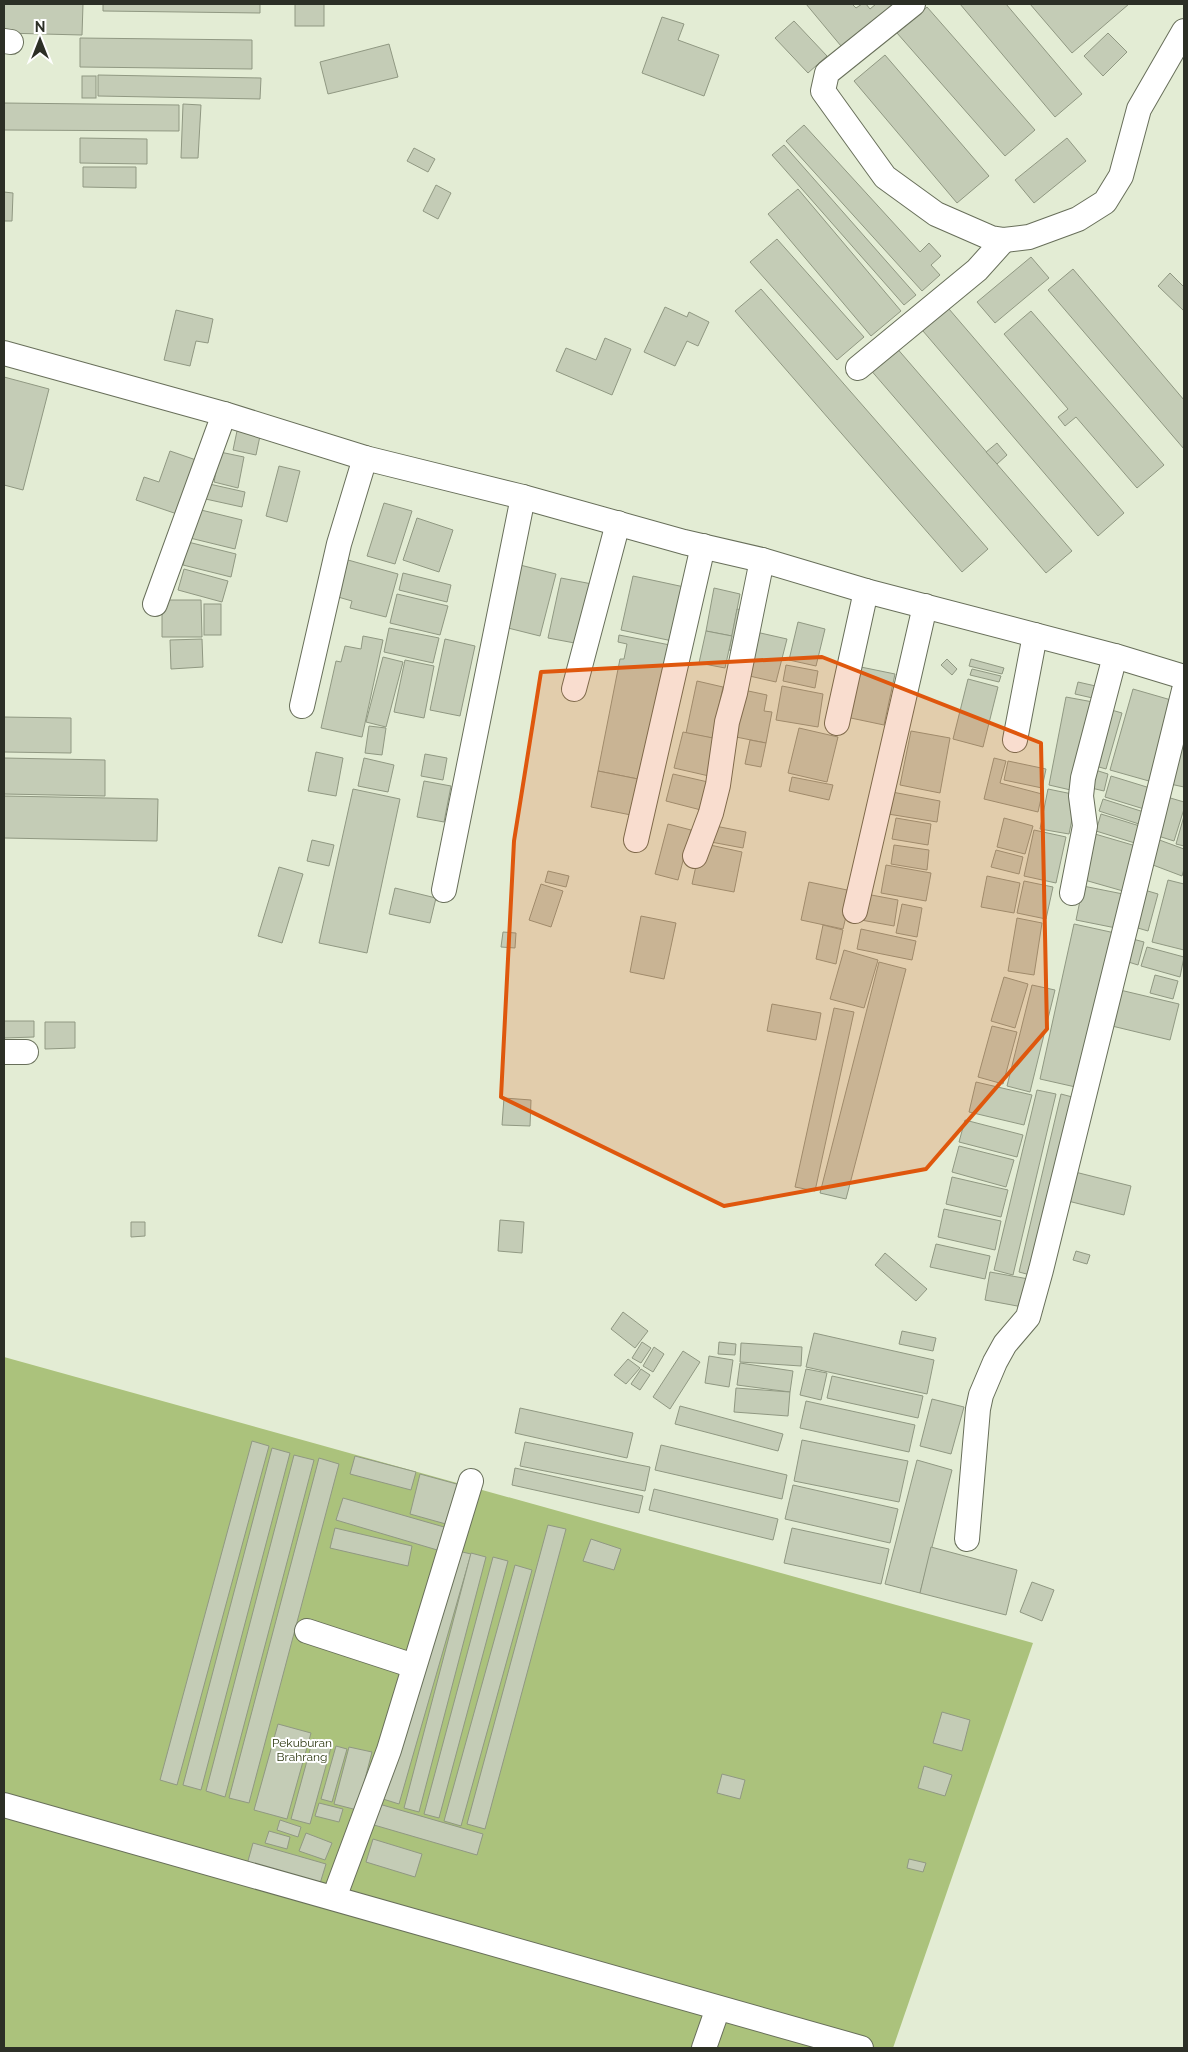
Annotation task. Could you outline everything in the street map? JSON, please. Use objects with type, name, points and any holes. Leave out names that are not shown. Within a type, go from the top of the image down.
[{"type":"street","points":[[913,4],[827,73],[823,91],[885,177],[936,214],[991,238],[1004,240],[1029,237],[1078,219],[1105,202],[1121,176],[1139,109],[1184,31]]},
{"type":"street","points":[[858,368],[977,270],[1004,240]]},
{"type":"street","points":[[4,353],[224,414],[365,458],[523,497],[703,546],[762,560],[866,591],[1115,656],[1184,677]]},
{"type":"street","points":[[155,604],[224,414]]},
{"type":"street","points":[[302,706],[339,544],[365,458]]},
{"type":"street","points":[[444,890],[523,497]]},
{"type":"street","points":[[574,689],[618,523]]},
{"type":"street","points":[[636,840],[703,546]]},
{"type":"street","points":[[695,856],[711,812],[718,785],[727,722],[762,560]]},
{"type":"street","points":[[837,723],[866,591]]},
{"type":"street","points":[[855,911],[924,606]]},
{"type":"street","points":[[1015,740],[1035,636]]},
{"type":"street","points":[[1072,893],[1085,826],[1081,796],[1083,778],[1115,656]]},
{"type":"street","points":[[967,1539],[981,1395],[1005,1344],[1028,1317],[1184,690]]},
{"type":"street","points":[[334,1898],[389,1750],[471,1481]]},
{"type":"street","points":[[307,1631],[414,1666]]},
{"type":"street","points":[[4,1805],[862,2048]]},
{"type":"street","points":[[704,2048],[718,2008]]},
{"type":"highlighted area","points":[[822,657],[1041,743],[1047,1029],[926,1169],[724,1206],[501,1097],[514,841],[541,672]]},
{"type":"green space","name":"Pekuburan Brahrang","points":[[4,1357],[1033,1643],[893,2048],[4,2048]]},
{"type":"building","points":[[4,4],[83,4],[82,35],[4,33]]},
{"type":"building","points":[[103,4],[260,4],[260,13],[103,11]]},
{"type":"building","points":[[295,4],[324,4],[324,26],[295,26]]},
{"type":"building","points":[[806,4],[852,4],[856,8],[866,4],[870,9],[876,4],[904,4],[846,52]]},
{"type":"building","points":[[960,4],[1006,4],[1082,94],[1055,117]]},
{"type":"building","points":[[1030,4],[1129,4],[1072,53]]},
{"type":"building","points":[[927,7],[1035,130],[1005,156],[897,33]]},
{"type":"building","points":[[662,17],[684,24],[678,40],[719,55],[704,96],[642,73]]},
{"type":"building","points":[[794,21],[827,56],[808,73],[775,38]]},
{"type":"building","points":[[1108,33],[1127,52],[1103,76],[1084,56]]},
{"type":"building","points":[[80,38],[252,40],[252,69],[80,67]]},
{"type":"building","points":[[389,44],[398,77],[328,94],[320,62]]},
{"type":"building","points":[[885,55],[989,176],[957,203],[854,81]]},
{"type":"building","points":[[98,75],[261,78],[260,99],[98,96]]},
{"type":"building","points":[[82,76],[96,76],[96,98],[82,98]]},
{"type":"building","points":[[4,103],[179,105],[179,131],[4,130]]},
{"type":"building","points":[[183,104],[201,105],[198,158],[181,158]]},
{"type":"building","points":[[804,125],[920,252],[929,243],[941,256],[931,265],[940,275],[922,291],[786,141]]},
{"type":"building","points":[[80,138],[147,139],[147,164],[80,163]]},
{"type":"building","points":[[1067,138],[1086,161],[1034,203],[1015,180]]},
{"type":"building","points":[[784,145],[916,295],[904,305],[772,155]]},
{"type":"building","points":[[414,148],[435,159],[428,172],[407,161]]},
{"type":"building","points":[[83,167],[136,167],[136,188],[83,187]]},
{"type":"building","points":[[436,185],[451,193],[438,219],[423,211]]},
{"type":"building","points":[[798,189],[901,311],[871,336],[768,214]]},
{"type":"building","points":[[4,192],[13,193],[12,221],[4,221]]},
{"type":"building","points":[[777,239],[864,337],[837,360],[750,262]]},
{"type":"building","points":[[1031,257],[1049,278],[995,323],[977,302]]},
{"type":"building","points":[[1073,269],[1184,400],[1184,449],[1048,290]]},
{"type":"building","points":[[1170,273],[1184,287],[1184,311],[1158,286]]},
{"type":"building","points":[[761,289],[988,549],[962,572],[735,311]]},
{"type":"building","points":[[943,302],[1124,513],[1098,536],[917,324]]},
{"type":"building","points":[[665,307],[687,317],[689,312],[709,322],[698,346],[687,341],[675,366],[644,352]]},
{"type":"building","points":[[176,310],[213,319],[208,343],[196,341],[190,366],[164,360]]},
{"type":"building","points":[[1031,311],[1164,465],[1137,488],[1076,417],[1065,426],[1058,417],[1068,409],[1004,334]]},
{"type":"building","points":[[605,338],[631,349],[612,395],[556,371],[566,348],[596,360]]},
{"type":"building","points":[[895,346],[1072,551],[1046,573],[869,368]]},
{"type":"building","points":[[4,377],[49,389],[23,490],[4,485]]},
{"type":"building","points":[[237,431],[260,436],[256,455],[233,450]]},
{"type":"building","points":[[997,443],[1007,455],[997,464],[986,452]]},
{"type":"building","points":[[170,451],[199,461],[180,515],[136,500],[144,477],[159,482]]},
{"type":"building","points":[[220,452],[244,457],[238,488],[214,482]]},
{"type":"building","points":[[279,466],[300,471],[287,522],[266,516]]},
{"type":"building","points":[[205,483],[245,492],[242,507],[201,498]]},
{"type":"building","points":[[384,503],[412,511],[395,564],[367,556]]},
{"type":"building","points":[[197,509],[242,520],[235,549],[190,538]]},
{"type":"building","points":[[417,518],[453,530],[439,572],[403,560]]},
{"type":"building","points":[[188,542],[236,554],[231,577],[183,565]]},
{"type":"building","points":[[348,560],[398,574],[386,617],[350,608],[352,601],[338,597]]},
{"type":"building","points":[[520,565],[556,574],[540,636],[504,627]]},
{"type":"building","points":[[184,569],[228,581],[222,602],[178,590]]},
{"type":"building","points":[[403,573],[451,585],[447,602],[399,590]]},
{"type":"building","points":[[633,576],[689,588],[677,642],[621,630]]},
{"type":"building","points":[[561,578],[592,584],[580,644],[548,638]]},
{"type":"building","points":[[714,588],[740,594],[732,636],[706,631]]},
{"type":"building","points":[[397,594],[448,606],[440,635],[390,623]]},
{"type":"building","points":[[162,600],[201,600],[202,637],[162,637]]},
{"type":"building","points":[[204,604],[221,604],[221,635],[204,635]]},
{"type":"building","points":[[737,609],[748,611],[740,652],[729,650]]},
{"type":"building","points":[[798,622],[825,629],[816,666],[789,660]]},
{"type":"building","points":[[389,628],[439,638],[433,663],[384,652]]},
{"type":"building","points":[[706,631],[732,636],[725,668],[699,663]]},
{"type":"building","points":[[756,632],[787,639],[776,682],[745,675]]},
{"type":"building","points":[[619,635],[670,645],[643,780],[598,771],[620,659],[624,659],[627,644],[618,642]]},
{"type":"building","points":[[363,636],[383,640],[362,737],[321,728],[336,661],[341,662],[345,646],[361,649]]},
{"type":"building","points":[[202,639],[203,667],[171,669],[170,640]]},
{"type":"building","points":[[445,639],[475,646],[460,716],[430,710]]},
{"type":"building","points":[[383,657],[403,662],[386,727],[366,722]]},
{"type":"building","points":[[947,659],[957,669],[952,675],[941,665]]},
{"type":"building","points":[[971,659],[1004,668],[1002,674],[969,666]]},
{"type":"building","points":[[405,660],[434,666],[424,718],[394,712]]},
{"type":"building","points":[[786,665],[818,671],[815,688],[783,681]]},
{"type":"building","points":[[856,666],[895,674],[884,725],[846,717]]},
{"type":"building","points":[[972,669],[1001,676],[999,682],[970,675]]},
{"type":"building","points":[[968,679],[998,687],[983,747],[953,739]]},
{"type":"building","points":[[697,681],[723,687],[712,738],[686,733]]},
{"type":"building","points":[[1078,682],[1100,687],[1097,699],[1075,694]]},
{"type":"building","points":[[782,686],[823,694],[818,727],[776,720]]},
{"type":"building","points":[[739,689],[767,695],[764,711],[772,712],[766,743],[736,737]]},
{"type":"building","points":[[1133,689],[1178,702],[1156,783],[1110,770]]},
{"type":"building","points":[[1066,697],[1093,702],[1075,791],[1049,785]]},
{"type":"building","points":[[1108,709],[1122,713],[1106,769],[1092,765]]},
{"type":"building","points":[[4,717],[71,718],[71,753],[4,752]]},
{"type":"building","points":[[1184,722],[1184,787],[1170,784]]},
{"type":"building","points":[[369,726],[386,728],[382,755],[365,753]]},
{"type":"building","points":[[799,728],[838,737],[827,782],[788,773]]},
{"type":"building","points":[[911,731],[950,738],[940,793],[900,785]]},
{"type":"building","points":[[683,732],[718,739],[709,776],[674,768]]},
{"type":"building","points":[[750,740],[766,743],[761,767],[745,764]]},
{"type":"building","points":[[316,752],[343,758],[336,796],[308,791]]},
{"type":"building","points":[[425,754],[447,758],[443,780],[421,776]]},
{"type":"building","points":[[4,758],[105,760],[105,796],[4,794]]},
{"type":"building","points":[[364,758],[394,765],[388,792],[358,786]]},
{"type":"building","points":[[994,758],[1006,761],[1000,783],[1042,794],[1038,812],[984,799]]},
{"type":"building","points":[[1008,761],[1046,769],[1042,788],[1004,780]]},
{"type":"building","points":[[1092,769],[1108,774],[1104,791],[1087,787]]},
{"type":"building","points":[[598,771],[643,780],[636,816],[591,807]]},
{"type":"building","points":[[673,774],[708,782],[701,810],[666,801]]},
{"type":"building","points":[[1111,776],[1150,788],[1144,809],[1105,797]]},
{"type":"building","points":[[792,777],[833,785],[829,800],[789,791]]},
{"type":"building","points":[[424,781],[451,786],[444,822],[417,817]]},
{"type":"building","points":[[353,789],[400,799],[367,953],[319,943]]},
{"type":"building","points":[[1048,789],[1077,795],[1069,834],[1040,829]]},
{"type":"building","points":[[892,792],[940,801],[937,822],[888,814]]},
{"type":"building","points":[[4,796],[158,799],[157,841],[4,838]]},
{"type":"building","points":[[1167,797],[1184,802],[1184,809],[1174,841],[1155,835]]},
{"type":"building","points":[[1103,799],[1147,813],[1142,825],[1099,811]]},
{"type":"building","points":[[1101,814],[1143,827],[1138,844],[1096,831]]},
{"type":"building","points":[[1184,816],[1184,846],[1176,844]]},
{"type":"building","points":[[896,818],[931,824],[928,845],[892,839]]},
{"type":"building","points":[[1004,818],[1033,826],[1025,854],[997,847]]},
{"type":"building","points":[[668,824],[691,830],[678,880],[655,874]]},
{"type":"building","points":[[715,826],[746,832],[743,848],[711,842]]},
{"type":"building","points":[[1034,830],[1066,837],[1056,883],[1024,876]]},
{"type":"building","points":[[1095,834],[1136,846],[1123,891],[1081,879]]},
{"type":"building","points":[[1154,838],[1184,849],[1182,876],[1145,862]]},
{"type":"building","points":[[312,840],[334,845],[329,866],[307,861]]},
{"type":"building","points":[[701,843],[742,852],[734,892],[692,884]]},
{"type":"building","points":[[894,845],[929,850],[927,870],[891,864]]},
{"type":"building","points":[[996,850],[1023,857],[1019,874],[991,867]]},
{"type":"building","points":[[886,865],[931,873],[926,901],[881,893]]},
{"type":"building","points":[[279,867],[303,874],[282,943],[258,936]]},
{"type":"building","points":[[548,871],[569,876],[566,887],[545,882]]},
{"type":"building","points":[[987,876],[1020,883],[1014,913],[981,907]]},
{"type":"building","points":[[1168,880],[1184,884],[1184,950],[1152,942]]},
{"type":"building","points":[[1024,881],[1053,887],[1046,919],[1017,913]]},
{"type":"building","points":[[809,882],[852,891],[843,929],[801,920]]},
{"type":"building","points":[[541,884],[563,891],[551,927],[529,920]]},
{"type":"building","points":[[1083,886],[1123,894],[1116,928],[1076,920]]},
{"type":"building","points":[[395,888],[436,898],[430,923],[389,914]]},
{"type":"building","points":[[1141,889],[1158,894],[1148,931],[1131,926]]},
{"type":"building","points":[[866,894],[898,900],[894,926],[861,920]]},
{"type":"building","points":[[902,904],[922,908],[917,937],[896,933]]},
{"type":"building","points":[[641,916],[676,923],[664,979],[630,972]]},
{"type":"building","points":[[1017,918],[1042,923],[1034,975],[1008,971]]},
{"type":"building","points":[[1074,924],[1115,933],[1080,1088],[1040,1079]]},
{"type":"building","points":[[823,925],[843,930],[836,964],[816,959]]},
{"type":"building","points":[[861,929],[916,941],[912,960],[857,949]]},
{"type":"building","points":[[503,932],[516,933],[515,948],[501,947]]},
{"type":"building","points":[[1129,938],[1144,942],[1138,965],[1122,960]]},
{"type":"building","points":[[1147,947],[1184,957],[1180,977],[1141,966]]},
{"type":"building","points":[[844,950],[878,960],[864,1008],[830,999]]},
{"type":"building","points":[[879,962],[906,969],[846,1199],[820,1193]]},
{"type":"building","points":[[1155,975],[1178,981],[1173,999],[1150,993]]},
{"type":"building","points":[[1004,977],[1028,984],[1015,1028],[991,1021]]},
{"type":"building","points":[[1032,985],[1055,990],[1030,1092],[1007,1086]]},
{"type":"building","points":[[1120,990],[1179,1004],[1170,1040],[1112,1026]]},
{"type":"building","points":[[772,1004],[821,1013],[816,1040],[767,1031]]},
{"type":"building","points":[[834,1008],[854,1012],[815,1191],[795,1187]]},
{"type":"building","points":[[4,1021],[34,1021],[34,1037],[4,1038]]},
{"type":"building","points":[[45,1022],[75,1022],[75,1048],[45,1049]]},
{"type":"building","points":[[992,1026],[1017,1032],[1003,1084],[978,1077]]},
{"type":"building","points":[[976,1082],[1032,1095],[1024,1125],[969,1112]]},
{"type":"building","points":[[1037,1090],[1056,1094],[1013,1275],[994,1270]]},
{"type":"building","points":[[1061,1094],[1076,1098],[1034,1276],[1019,1272]]},
{"type":"building","points":[[504,1098],[531,1100],[530,1126],[502,1125]]},
{"type":"building","points":[[965,1120],[1023,1135],[1017,1157],[959,1142]]},
{"type":"building","points":[[959,1146],[1014,1160],[1006,1187],[952,1172]]},
{"type":"building","points":[[1071,1171],[1131,1186],[1124,1215],[1064,1200]]},
{"type":"building","points":[[952,1177],[1008,1190],[1001,1217],[946,1204]]},
{"type":"building","points":[[944,1209],[1001,1221],[995,1250],[938,1237]]},
{"type":"building","points":[[500,1220],[524,1222],[522,1253],[498,1251]]},
{"type":"building","points":[[131,1222],[145,1222],[145,1236],[131,1237]]},
{"type":"building","points":[[936,1244],[990,1256],[985,1279],[930,1267]]},
{"type":"building","points":[[1076,1251],[1090,1255],[1087,1264],[1073,1260]]},
{"type":"building","points":[[885,1253],[927,1289],[916,1301],[875,1265]]},
{"type":"building","points":[[990,1272],[1034,1280],[1028,1308],[985,1300]]},
{"type":"building","points":[[623,1312],[648,1331],[635,1348],[611,1329]]},
{"type":"building","points":[[902,1331],[936,1338],[933,1351],[899,1344]]},
{"type":"building","points":[[814,1333],[934,1360],[927,1394],[806,1367]]},
{"type":"building","points":[[642,1342],[651,1348],[641,1363],[632,1358]]},
{"type":"building","points":[[719,1342],[736,1344],[735,1355],[718,1354]]},
{"type":"building","points":[[741,1343],[802,1347],[801,1366],[740,1362]]},
{"type":"building","points":[[654,1347],[664,1354],[653,1372],[643,1366]]},
{"type":"building","points":[[683,1351],[700,1362],[670,1409],[653,1397]]},
{"type":"building","points":[[709,1356],[733,1360],[729,1387],[705,1383]]},
{"type":"building","points":[[628,1359],[640,1368],[626,1384],[614,1375]]},
{"type":"building","points":[[740,1363],[793,1371],[790,1392],[737,1385]]},
{"type":"building","points":[[641,1369],[650,1375],[640,1390],[631,1384]]},
{"type":"building","points":[[806,1369],[827,1373],[821,1400],[800,1395]]},
{"type":"building","points":[[832,1376],[923,1396],[918,1418],[827,1398]]},
{"type":"building","points":[[736,1388],[790,1392],[788,1416],[734,1412]]},
{"type":"building","points":[[932,1399],[964,1407],[951,1454],[920,1446]]},
{"type":"building","points":[[806,1401],[915,1425],[909,1452],[800,1428]]},
{"type":"building","points":[[680,1406],[783,1434],[778,1451],[675,1424]]},
{"type":"building","points":[[520,1408],[633,1433],[627,1458],[515,1433]]},
{"type":"building","points":[[802,1440],[908,1461],[899,1502],[794,1481]]},
{"type":"building","points":[[252,1441],[269,1446],[177,1785],[160,1780]]},
{"type":"building","points":[[525,1442],[650,1467],[645,1491],[520,1466]]},
{"type":"building","points":[[661,1445],[787,1475],[782,1499],[655,1470]]},
{"type":"building","points":[[272,1448],[290,1453],[201,1790],[183,1785]]},
{"type":"building","points":[[294,1455],[314,1460],[225,1797],[206,1791]]},
{"type":"building","points":[[355,1456],[416,1472],[411,1490],[350,1474]]},
{"type":"building","points":[[319,1458],[339,1464],[249,1803],[229,1798]]},
{"type":"building","points":[[917,1460],[952,1470],[920,1593],[885,1584]]},
{"type":"building","points":[[515,1468],[643,1496],[639,1513],[512,1485]]},
{"type":"building","points":[[420,1474],[464,1486],[453,1526],[410,1514]]},
{"type":"building","points":[[793,1485],[898,1509],[890,1543],[785,1519]]},
{"type":"building","points":[[654,1489],[778,1519],[773,1540],[649,1510]]},
{"type":"building","points":[[343,1498],[451,1529],[444,1552],[336,1520]]},
{"type":"building","points":[[548,1525],[566,1529],[485,1829],[467,1824]]},
{"type":"building","points":[[335,1528],[412,1546],[408,1566],[330,1548]]},
{"type":"building","points":[[792,1528],[889,1549],[881,1584],[784,1563]]},
{"type":"building","points":[[591,1539],[621,1549],[614,1570],[583,1561]]},
{"type":"building","points":[[931,1547],[1017,1570],[1006,1615],[920,1593]]},
{"type":"building","points":[[454,1550],[471,1554],[399,1804],[383,1799]]},
{"type":"building","points":[[471,1553],[486,1557],[419,1812],[404,1808]]},
{"type":"building","points":[[493,1557],[508,1561],[439,1818],[424,1814]]},
{"type":"building","points":[[515,1565],[532,1570],[461,1826],[444,1821]]},
{"type":"building","points":[[1032,1582],[1054,1590],[1042,1621],[1020,1612]]},
{"type":"building","points":[[942,1712],[970,1720],[962,1751],[933,1743]]},
{"type":"building","points":[[278,1724],[311,1733],[287,1819],[254,1810]]},
{"type":"building","points":[[313,1739],[332,1744],[310,1824],[291,1819]]},
{"type":"building","points":[[336,1746],[347,1749],[332,1802],[321,1799]]},
{"type":"building","points":[[349,1747],[372,1752],[357,1810],[334,1804]]},
{"type":"building","points":[[924,1766],[952,1775],[945,1796],[918,1788]]},
{"type":"building","points":[[722,1774],[745,1780],[740,1799],[717,1793]]},
{"type":"building","points":[[319,1803],[343,1809],[339,1822],[315,1816]]},
{"type":"building","points":[[379,1804],[483,1834],[477,1855],[374,1825]]},
{"type":"building","points":[[280,1820],[301,1827],[298,1837],[277,1830]]},
{"type":"building","points":[[269,1831],[290,1837],[287,1849],[265,1843]]},
{"type":"building","points":[[306,1833],[332,1843],[325,1860],[299,1851]]},
{"type":"building","points":[[373,1839],[422,1854],[415,1877],[366,1862]]},
{"type":"building","points":[[253,1843],[326,1864],[318,1890],[246,1868]]},
{"type":"building","points":[[909,1859],[926,1863],[923,1872],[907,1868]]}]
